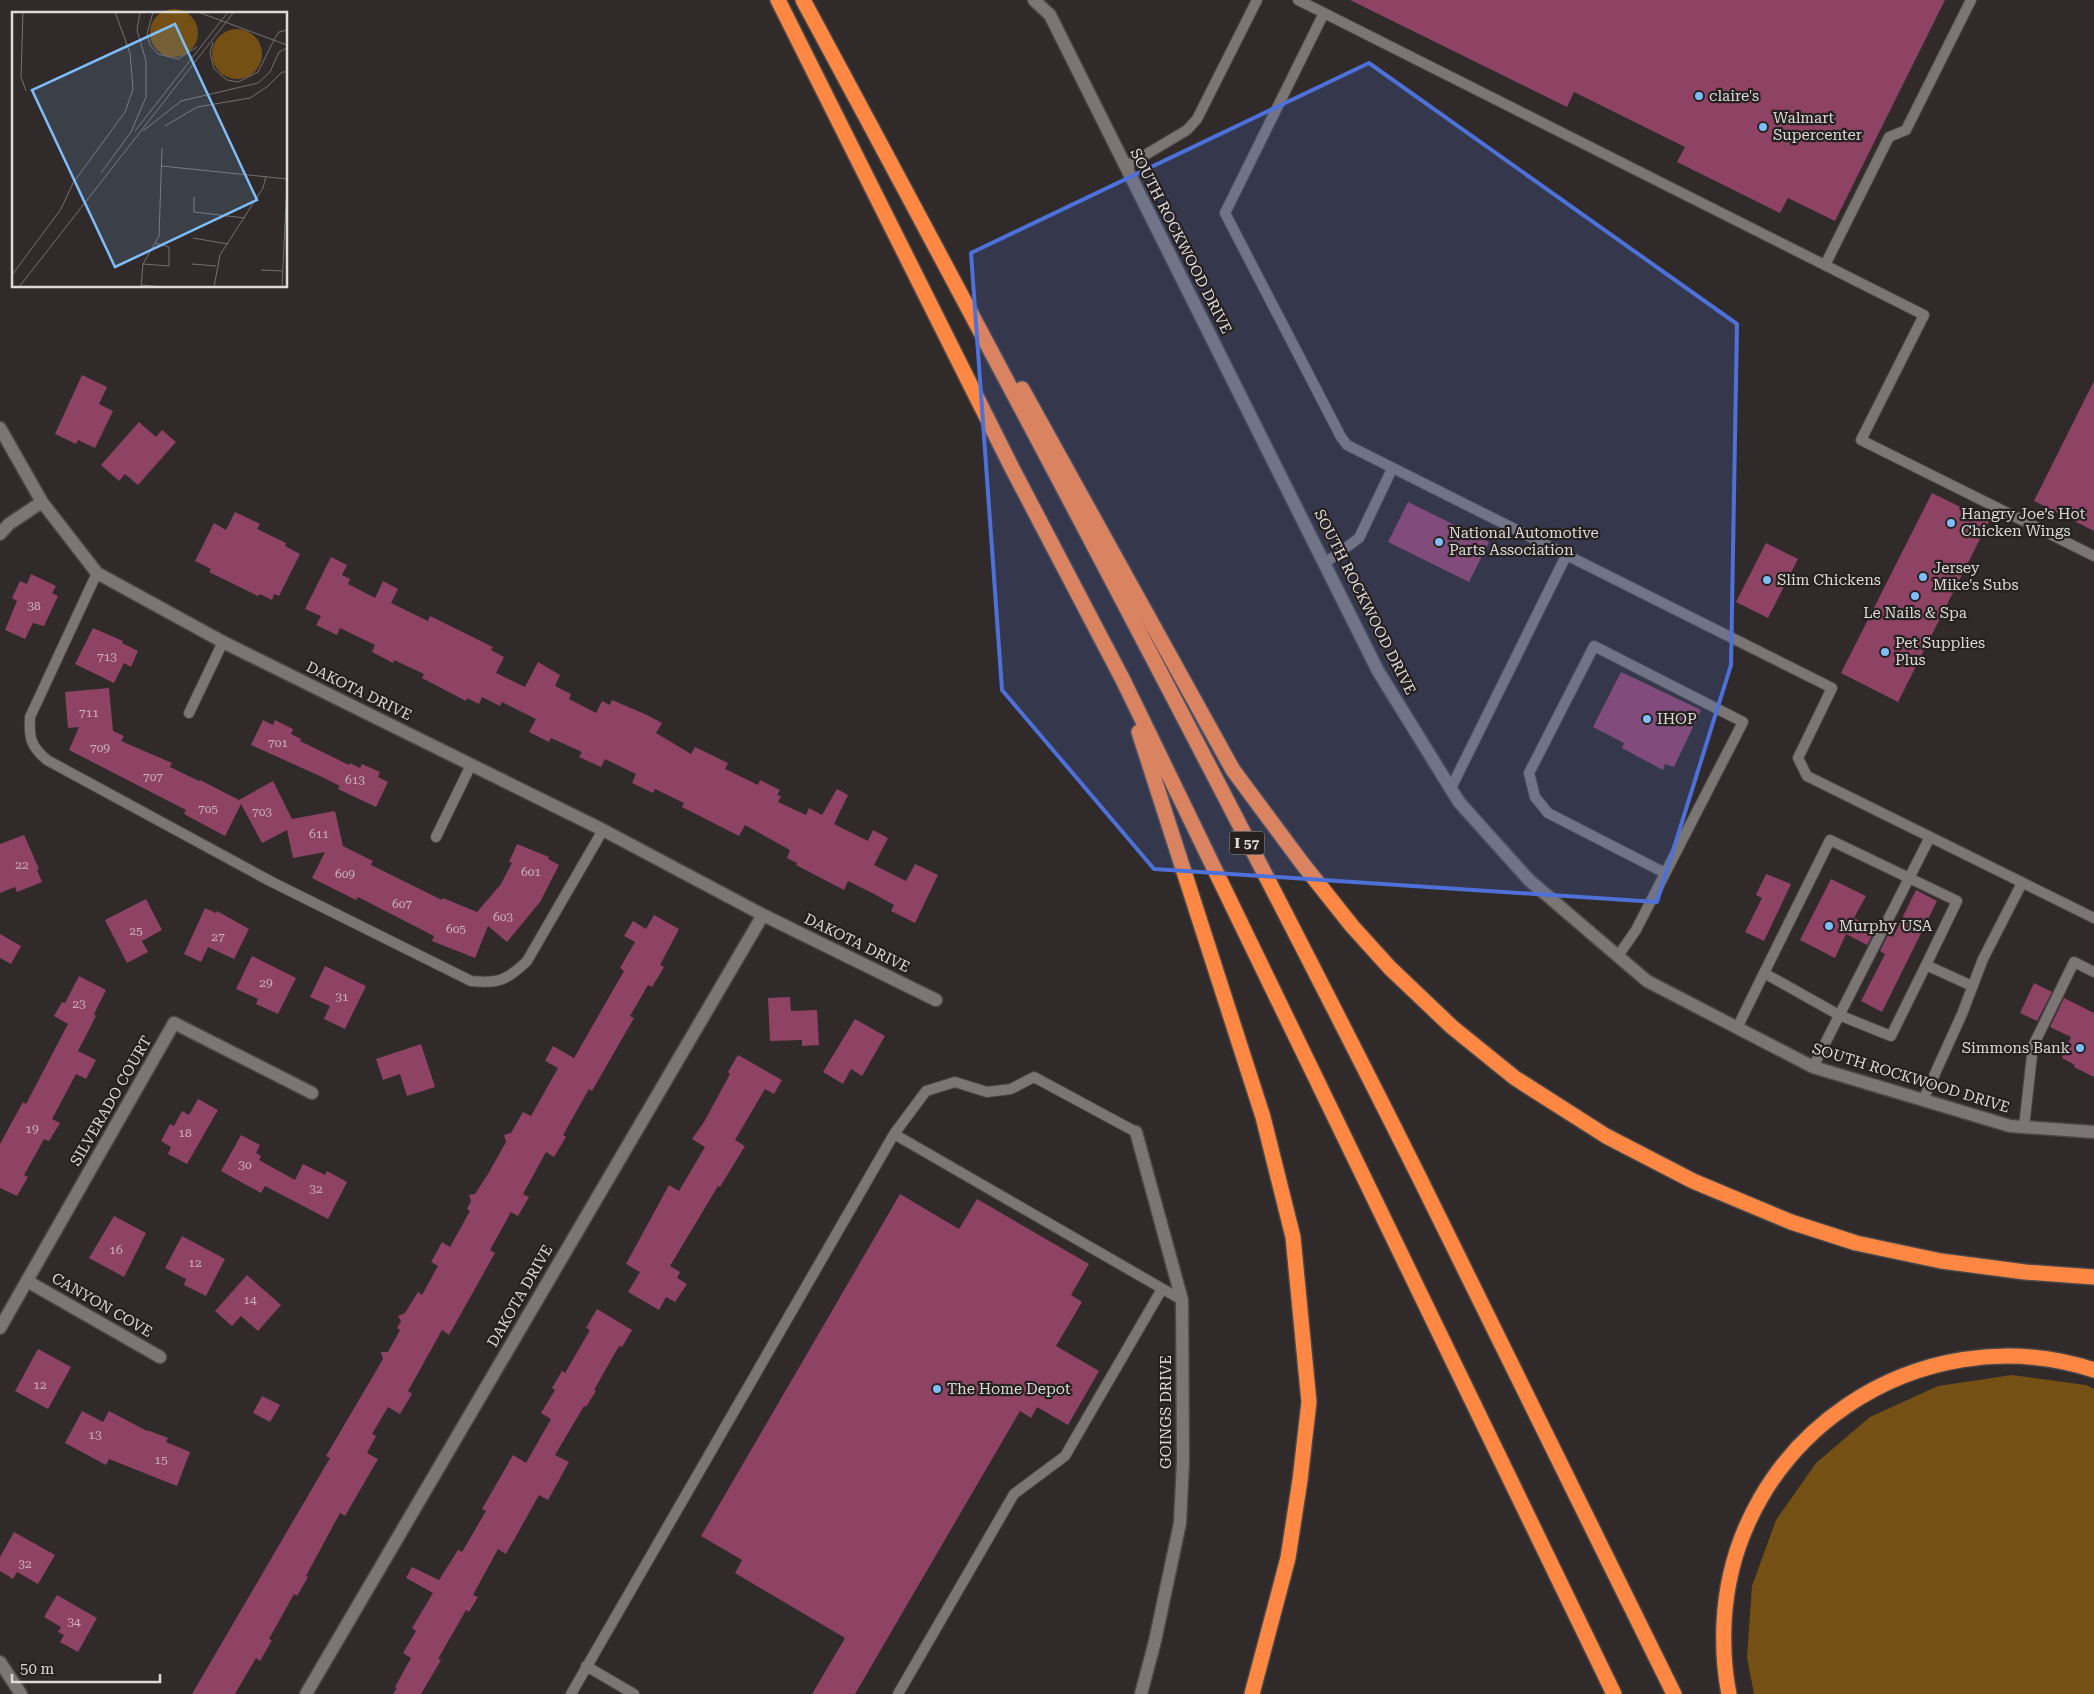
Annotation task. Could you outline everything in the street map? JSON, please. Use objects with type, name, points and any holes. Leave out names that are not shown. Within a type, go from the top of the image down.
[{"type":"highway","name":"I 57","points":[[778,0],[1012,468],[1123,680],[1614,1694]]},
{"type":"highway","name":"I 57","points":[[803,0],[936,246],[1170,692],[1390,1119],[1674,1694]]},
{"type":"highway","points":[[936,246],[976,306],[1234,770],[1302,863],[1352,926],[1390,968],[1452,1027],[1515,1078],[1606,1136],[1693,1181],[1791,1222],[1856,1243],[1941,1261],[2025,1272],[2094,1277]]},
{"type":"highway","points":[[1123,680],[1263,1118],[1292,1237],[1309,1402],[1288,1558],[1252,1694]]},
{"type":"highway","points":[[1729,1694],[1725,1676],[1725,1598],[1735,1556],[1752,1513],[1776,1474],[1801,1443],[1816,1429],[1831,1416],[1869,1391],[1910,1372],[1955,1360],[2001,1356],[2034,1357],[2077,1364],[2094,1370]]},
{"type":"street","name":"SOUTH ROCKWOOD DRIVE","points":[[1034,0],[1050,15],[1378,671],[1459,802],[1529,880],[1647,981],[1813,1067],[2010,1126],[2094,1132]]},
{"type":"street","name":"DAKOTA DRIVE","points":[[0,428],[42,502],[97,573],[223,642],[603,830],[763,914],[936,1000]]},
{"type":"street","points":[[0,534],[9,524],[42,502]]},
{"type":"street","name":"DAKOTA DRIVE","points":[[306,1694],[763,914]]},
{"type":"street","name":"SILVERADO COURT","points":[[0,1328],[174,1024],[312,1092]]},
{"type":"street","name":"GOINGS DRIVE","points":[[1136,1132],[1182,1300],[1183,1461],[1180,1523],[1155,1640],[1141,1694]]},
{"type":"street","name":"CANYON COVE","points":[[27,1281],[160,1358]]},
{"type":"street","points":[[0,1662],[21,1694]]},
{"type":"lane","points":[[1125,167],[1187,130],[1197,119],[1257,0]]},
{"type":"lane","points":[[1298,0],[1924,315],[1861,440],[2094,556]]},
{"type":"lane","points":[[1825,265],[1889,137],[1906,130],[1971,0]]},
{"type":"lane","points":[[1324,13],[1225,214],[1341,437],[1347,445],[1832,688],[1798,758],[1807,776],[2094,918]]},
{"type":"lane","points":[[1324,563],[1359,538],[1392,469]]},
{"type":"lane","points":[[1451,788],[1566,556]]},
{"type":"lane","points":[[97,573],[30,717],[29,735],[36,750],[47,760],[270,881],[471,982],[491,983],[513,975],[528,961],[603,830]]},
{"type":"lane","points":[[189,713],[223,642]]},
{"type":"lane","points":[[1618,956],[1636,930],[1743,722],[1594,646],[1529,773],[1535,797],[1548,813],[1665,873]]},
{"type":"lane","points":[[436,837],[471,765]]},
{"type":"lane","points":[[1813,1067],[1930,837]]},
{"type":"lane","points":[[1737,1028],[1764,973],[1830,840],[1957,901],[1891,1036],[1839,1015],[1764,973]]},
{"type":"lane","points":[[1923,1100],[1972,986],[1982,958],[2022,883]]},
{"type":"lane","points":[[2024,1127],[2033,1046],[2074,962],[2094,972]]},
{"type":"lane","points":[[1926,965],[1972,986]]},
{"type":"lane","points":[[571,1694],[894,1134],[926,1091],[955,1082],[987,1092],[1011,1089],[1034,1077],[1136,1132]]},
{"type":"lane","points":[[894,1134],[1182,1300]]},
{"type":"lane","points":[[898,1694],[1014,1494],[1065,1456],[1162,1288]]},
{"type":"lane","points":[[586,1666],[634,1694]]},
{"type":"highlighted area","points":[[1369,63],[1737,324],[1731,665],[1657,902],[1154,869],[1002,690],[971,253]]},
{"type":"shaded area","points":[[2012,1375],[2086,1385],[2094,1389],[2094,1694],[1754,1694],[1747,1657],[1752,1586],[1776,1520],[1816,1463],[1870,1417],[1938,1386]]},
{"type":"building","name":"Walmart Supercenter","points":[[1350,0],[1945,0],[1835,221],[1788,198],[1780,213],[1677,162],[1685,147],[1574,92],[1567,107]]},
{"type":"building","points":[[82,375],[107,387],[99,404],[113,411],[95,448],[78,440],[76,444],[55,434]]},
{"type":"building","points":[[2094,381],[2094,531],[2034,501]]},
{"type":"building","points":[[139,422],[156,437],[162,430],[176,442],[138,485],[125,474],[119,481],[101,465]]},
{"type":"building","points":[[1932,493],[1989,521],[1898,702],[1841,673]]},
{"type":"building","name":"National Automotive Parts Association","points":[[1408,502],[1489,542],[1469,582],[1388,542]]},
{"type":"building","points":[[235,512],[260,524],[257,529],[286,543],[285,546],[300,554],[279,596],[274,594],[272,600],[260,594],[258,596],[209,572],[211,569],[195,561],[214,523],[226,530]]},
{"type":"building","name":"Slim Chickens","points":[[1766,543],[1798,559],[1768,618],[1736,602]]},
{"type":"building","points":[[331,557],[347,565],[342,575],[350,579],[348,584],[375,598],[383,581],[398,589],[391,603],[428,621],[430,616],[493,647],[491,650],[504,657],[496,673],[525,687],[538,662],[560,675],[555,686],[571,694],[569,699],[596,713],[602,701],[610,705],[612,700],[647,715],[662,723],[656,733],[691,754],[695,747],[728,763],[725,769],[758,785],[760,780],[780,790],[777,795],[781,796],[778,802],[806,815],[809,808],[822,815],[837,789],[848,795],[834,824],[868,841],[873,830],[888,838],[874,865],[906,881],[915,864],[938,875],[915,923],[891,911],[894,905],[848,881],[844,890],[796,865],[797,863],[787,858],[790,850],[745,825],[739,836],[682,807],[684,803],[655,789],[653,793],[632,783],[636,774],[605,759],[601,767],[579,757],[582,752],[551,738],[549,742],[529,732],[536,719],[502,702],[500,706],[482,697],[479,704],[467,698],[466,701],[422,678],[424,674],[394,660],[393,663],[372,652],[375,645],[340,628],[337,635],[316,625],[321,616],[305,609]]},
{"type":"building","points":[[31,574],[56,586],[52,593],[58,596],[44,626],[33,623],[25,639],[5,630],[17,601],[12,598],[20,581],[27,584]]},
{"type":"building","points":[[93,628],[123,641],[122,643],[138,651],[131,667],[124,663],[114,683],[75,664]]},
{"type":"building","name":"IHOP","points":[[1621,672],[1701,710],[1674,767],[1665,764],[1663,770],[1622,748],[1624,743],[1593,727]]},
{"type":"building","points":[[109,688],[113,731],[124,736],[121,741],[172,763],[170,767],[239,800],[273,781],[292,819],[335,811],[343,846],[373,861],[371,865],[442,900],[443,898],[477,912],[501,884],[512,863],[509,862],[517,844],[549,857],[548,859],[559,865],[540,902],[507,942],[488,926],[475,958],[432,941],[434,936],[358,897],[356,900],[312,878],[325,852],[293,858],[287,830],[262,843],[241,804],[225,836],[184,814],[186,810],[69,750],[79,727],[68,728],[65,692]]},
{"type":"building","points":[[263,720],[273,725],[275,720],[293,729],[291,734],[301,739],[300,741],[349,765],[350,763],[360,768],[362,764],[380,772],[378,777],[388,782],[376,807],[338,789],[340,786],[322,777],[251,745]]},
{"type":"building","points":[[24,835],[39,869],[37,870],[42,882],[17,892],[15,887],[0,893],[0,844]]},
{"type":"building","points":[[1766,874],[1791,884],[1764,941],[1745,932],[1762,898],[1756,895]]},
{"type":"building","name":"Murphy USA","points":[[1831,879],[1866,896],[1854,918],[1876,929],[1867,945],[1846,934],[1835,958],[1800,940]]},
{"type":"building","points":[[1916,890],[1937,901],[1882,1012],[1861,1001],[1885,954],[1880,951],[1888,935],[1893,937]]},
{"type":"building","points":[[146,899],[162,930],[142,941],[148,952],[127,963],[105,920]]},
{"type":"building","points":[[205,908],[216,913],[217,911],[249,929],[234,959],[208,947],[201,962],[184,954]]},
{"type":"building","points":[[654,915],[679,929],[660,965],[664,967],[652,987],[648,985],[630,1016],[634,1018],[592,1091],[589,1089],[563,1135],[566,1137],[554,1157],[546,1152],[523,1194],[529,1197],[518,1216],[511,1212],[490,1250],[495,1253],[449,1335],[442,1330],[408,1391],[412,1394],[400,1414],[388,1407],[372,1434],[376,1436],[367,1453],[378,1459],[345,1516],[340,1513],[306,1576],[308,1577],[297,1596],[294,1594],[269,1639],[272,1640],[260,1661],[256,1658],[235,1694],[192,1694],[330,1458],[326,1456],[383,1359],[381,1352],[388,1352],[400,1330],[397,1328],[401,1321],[398,1316],[405,1313],[418,1292],[422,1295],[438,1266],[431,1262],[442,1242],[450,1247],[470,1211],[467,1209],[471,1201],[469,1195],[475,1194],[488,1174],[506,1142],[504,1135],[511,1133],[523,1112],[531,1116],[558,1068],[545,1061],[553,1046],[574,1058],[624,971],[620,968],[635,942],[624,936],[633,921],[646,929]]},
{"type":"building","points":[[0,934],[21,946],[11,964],[0,958]]},
{"type":"building","points":[[252,956],[296,978],[278,1014],[256,1004],[258,999],[236,989]]},
{"type":"building","points":[[325,966],[366,986],[345,1029],[324,1019],[330,1006],[310,997]]},
{"type":"building","points":[[79,976],[106,990],[94,1014],[96,1016],[78,1051],[96,1060],[86,1079],[76,1074],[52,1119],[60,1123],[49,1141],[44,1139],[24,1175],[28,1177],[17,1196],[0,1188],[0,1144],[23,1102],[26,1104],[68,1024],[54,1016],[62,1002],[65,1003]]},
{"type":"building","points":[[2034,983],[2052,992],[2037,1021],[2020,1013]]},
{"type":"building","points":[[790,997],[791,1011],[817,1010],[819,1045],[802,1046],[802,1040],[770,1041],[768,998]]},
{"type":"building","name":"Simmons Bank","points":[[2064,998],[2094,1013],[2094,1077],[2074,1067],[2075,1065],[2062,1058],[2071,1037],[2050,1027]]},
{"type":"building","points":[[855,1019],[885,1036],[862,1076],[851,1069],[843,1084],[823,1072]]},
{"type":"building","points":[[421,1044],[435,1087],[407,1096],[400,1074],[383,1080],[376,1059]]},
{"type":"building","points":[[738,1055],[782,1080],[774,1094],[765,1089],[735,1140],[745,1146],[720,1187],[718,1186],[670,1266],[680,1272],[677,1278],[687,1284],[675,1302],[666,1297],[659,1310],[628,1292],[640,1272],[626,1264],[669,1185],[679,1191],[705,1147],[692,1139],[704,1122]]},
{"type":"building","points":[[198,1099],[218,1110],[187,1164],[168,1154],[171,1147],[161,1141],[170,1124],[174,1126],[182,1111],[189,1115]]},
{"type":"building","points":[[241,1135],[260,1145],[256,1153],[261,1156],[259,1160],[295,1180],[303,1164],[325,1175],[327,1171],[347,1182],[328,1219],[265,1186],[261,1193],[221,1171]]},
{"type":"building","name":"The Home Depot","points":[[900,1194],[959,1229],[977,1199],[1089,1264],[1071,1295],[1082,1302],[1056,1346],[1099,1371],[1068,1425],[1037,1407],[1031,1418],[1020,1411],[855,1694],[812,1694],[845,1638],[735,1573],[742,1560],[701,1536]]},
{"type":"building","points":[[114,1216],[146,1233],[124,1277],[89,1258]]},
{"type":"building","points":[[182,1236],[225,1259],[206,1296],[184,1285],[186,1279],[165,1268]]},
{"type":"building","points":[[247,1275],[281,1305],[258,1331],[241,1316],[232,1326],[215,1311]]},
{"type":"building","points":[[597,1309],[632,1330],[622,1347],[619,1346],[594,1390],[596,1391],[586,1407],[584,1406],[555,1455],[569,1462],[548,1500],[539,1495],[506,1554],[498,1549],[473,1595],[478,1597],[469,1612],[466,1610],[438,1659],[441,1660],[421,1694],[393,1694],[411,1658],[403,1653],[416,1631],[412,1628],[433,1593],[406,1578],[412,1567],[439,1580],[458,1550],[462,1552],[486,1511],[482,1509],[513,1455],[526,1463],[551,1419],[541,1413],[555,1390],[552,1388],[562,1371],[565,1373],[590,1330],[586,1328]]},
{"type":"building","points":[[38,1349],[71,1367],[48,1409],[15,1391]]},
{"type":"building","points":[[262,1396],[280,1405],[270,1422],[253,1413]]},
{"type":"building","points":[[82,1411],[103,1422],[109,1411],[147,1431],[168,1438],[166,1442],[190,1452],[177,1486],[109,1459],[106,1465],[65,1443]]},
{"type":"building","points":[[14,1532],[55,1555],[38,1584],[17,1572],[13,1579],[0,1571],[0,1557]]},
{"type":"building","points":[[57,1595],[97,1618],[78,1652],[60,1642],[64,1635],[58,1632],[61,1627],[44,1617]]},
{"type":"place","name":"claire's","points":[[1699,96]]},
{"type":"place","name":"Walmart Supercenter","points":[[1763,127]]},
{"type":"place","name":"Hangry Joe’s Hot Chicken Wings","points":[[1951,523]]},
{"type":"place","name":"National Automotive Parts Association","points":[[1439,542]]},
{"type":"place","name":"Jersey Mike's Subs","points":[[1923,577]]},
{"type":"place","name":"Slim Chickens","points":[[1767,580]]},
{"type":"place","name":"Le Nails & Spa","points":[[1915,596]]},
{"type":"place","name":"Pet Supplies Plus","points":[[1885,652]]},
{"type":"place","name":"IHOP","points":[[1647,719]]},
{"type":"place","name":"Murphy USA","points":[[1829,926]]},
{"type":"place","name":"Simmons Bank","points":[[2080,1048]]},
{"type":"place","name":"The Home Depot","points":[[937,1389]]}]
